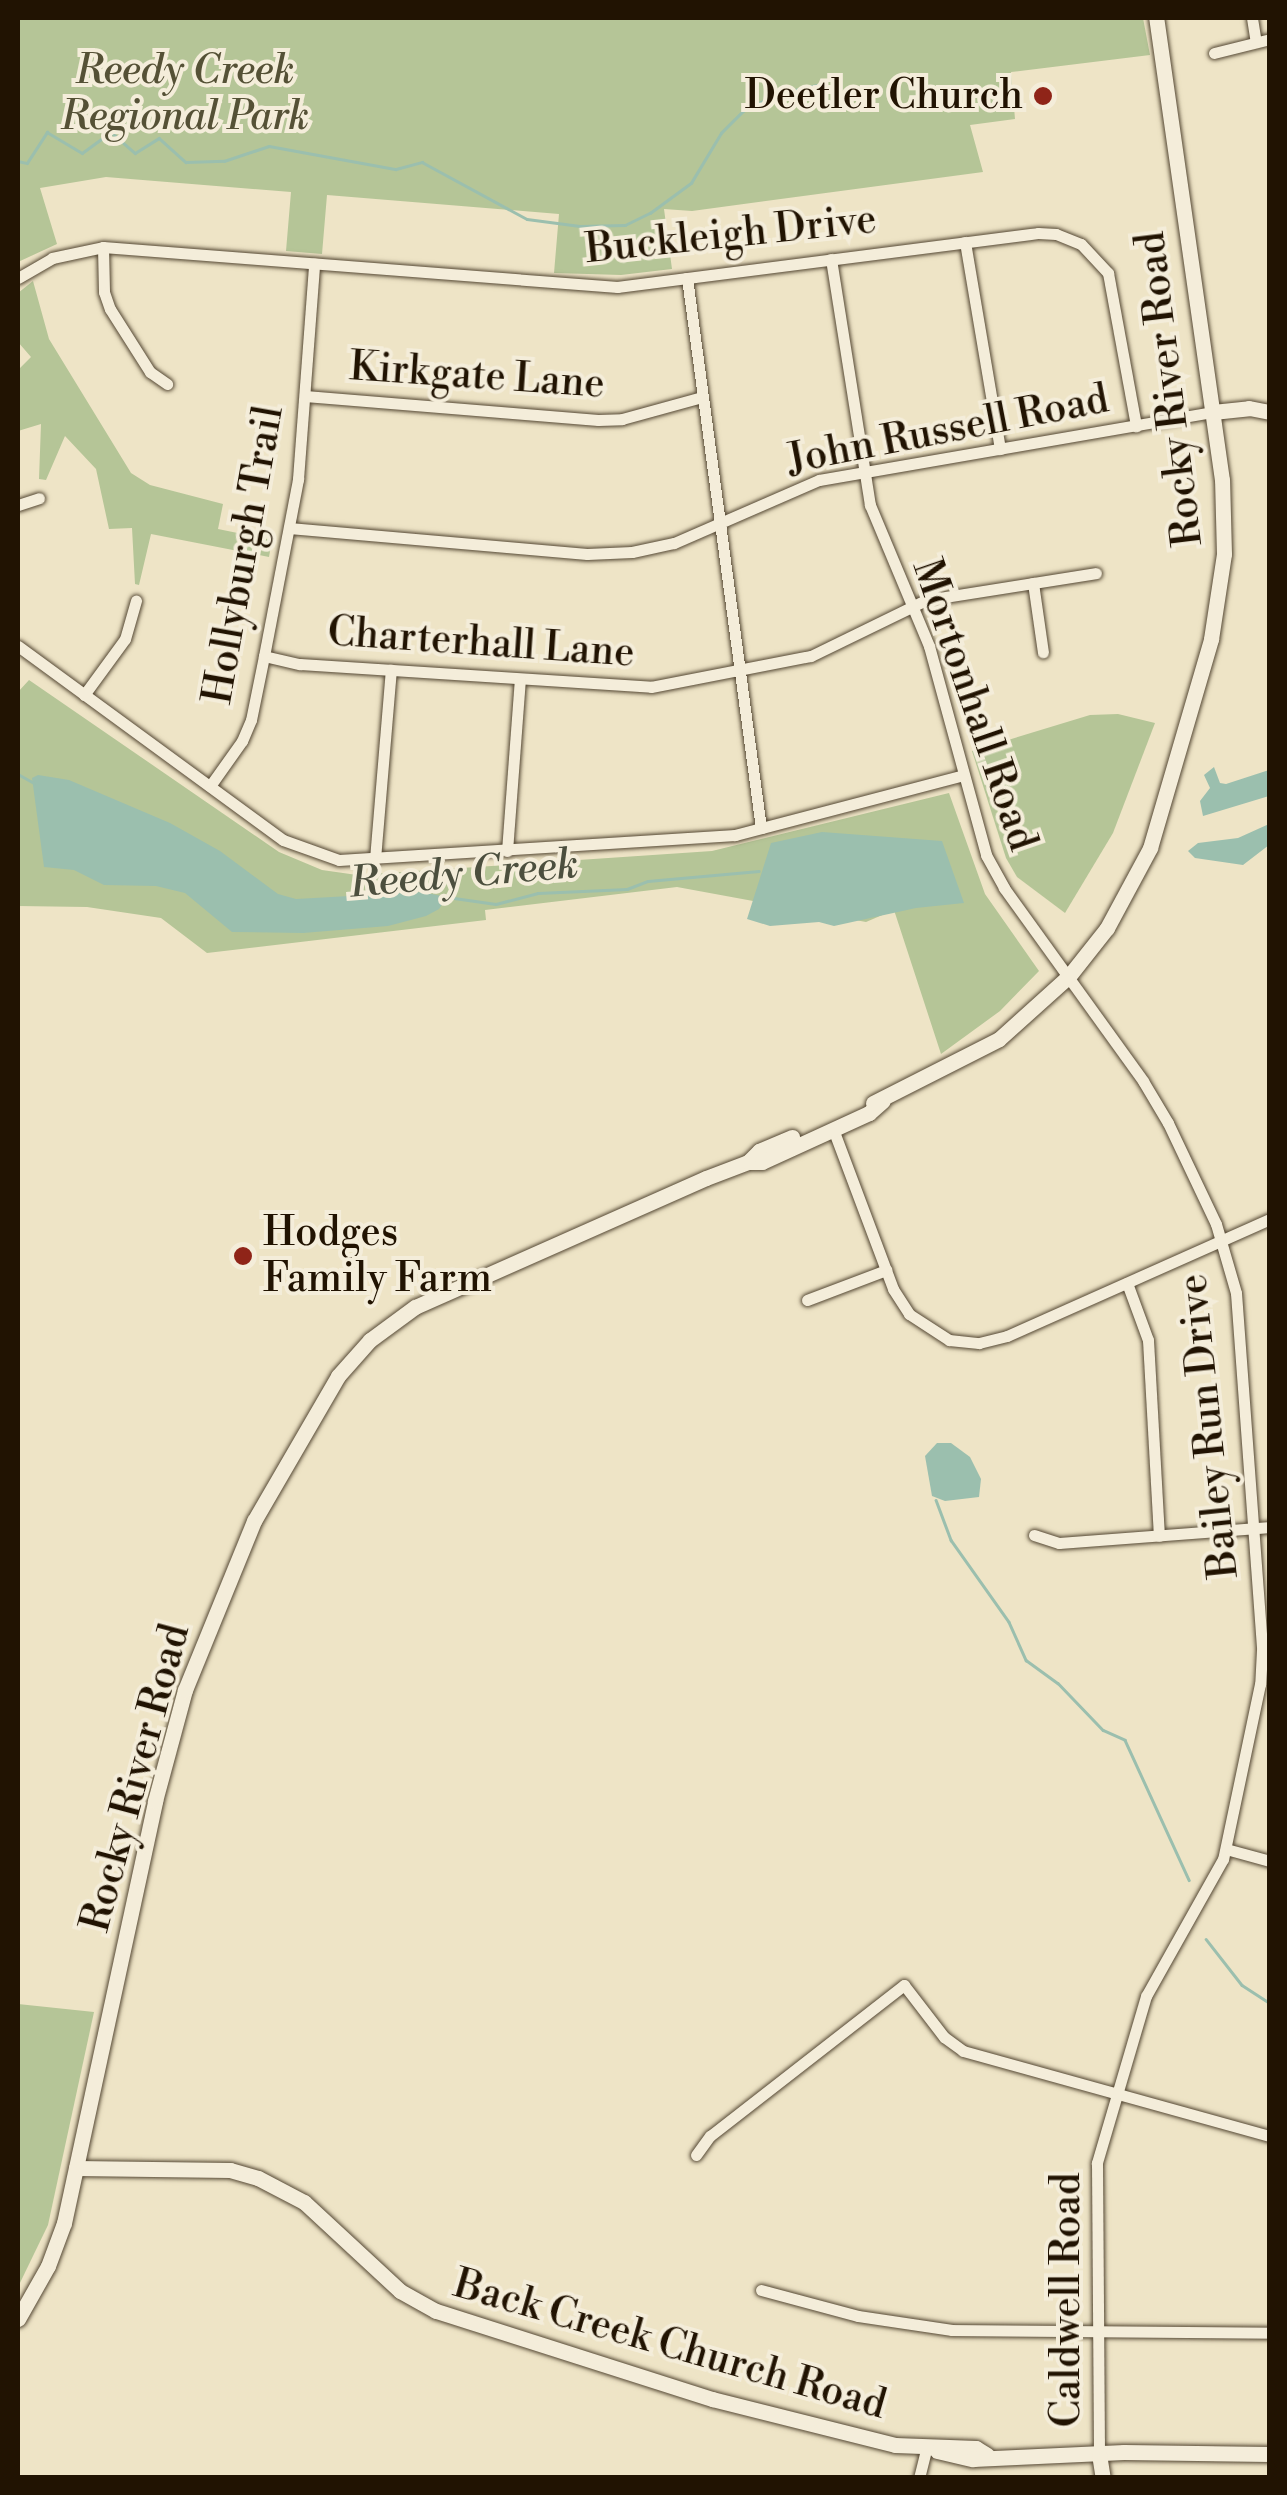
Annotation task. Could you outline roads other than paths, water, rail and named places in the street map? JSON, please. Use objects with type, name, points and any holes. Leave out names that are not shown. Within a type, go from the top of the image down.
[{"type":"street","name":"Rocky River Road","points":[[748,1162],[762,1162],[834,1129],[998,1039],[1068,976],[1118,912],[1144,862],[1211,640],[1224,554],[1222,480],[1156,18]]},
{"type":"street","points":[[1214,52],[1263,41],[1252,18]]},
{"type":"street","name":"Buckleigh Drive","points":[[18,278],[52,258],[103,247],[603,286],[1038,232],[1069,239],[1092,252],[1112,285],[1136,426]]},
{"type":"street","points":[[965,242],[1000,449]]},
{"type":"street","points":[[103,247],[102,276],[110,309],[150,372],[168,384]]},
{"type":"street","name":"Mortonhall Road","points":[[831,259],[865,472],[878,529],[929,646],[986,855],[1004,888],[1068,976]]},
{"type":"street","name":"Hollyburgh Trail","points":[[210,786],[242,742],[264,656],[289,528],[305,396],[314,264]]},
{"type":"street","points":[[686,278],[761,828]]},
{"type":"street","name":"Kirkgate Lane","points":[[305,396],[598,420],[622,419],[702,396]]},
{"type":"street","name":"John Russell Road","points":[[289,528],[587,554],[632,552],[674,542],[819,480],[1213,412],[1270,412]]},
{"type":"street","points":[[18,504],[38,498]]},
{"type":"street","name":"Charterhall Lane","points":[[264,656],[391,670],[651,688],[812,656],[912,605],[1096,573]]},
{"type":"street","points":[[1033,583],[1043,652]]},
{"type":"street","points":[[84,695],[125,639],[136,601]]},
{"type":"street","points":[[18,666],[22,650],[283,840],[340,860],[699,840],[761,828],[963,775]]},
{"type":"street","points":[[375,859],[391,670]]},
{"type":"street","points":[[507,851],[520,680]]},
{"type":"street","name":"Bailey Run Drive","points":[[1068,976],[1151,1095],[1220,1241],[1236,1294],[1262,1650],[1260,1684],[1226,1849]]},
{"type":"street","name":"Rocky River Road","points":[[18,2318],[56,2248],[155,1801],[185,1690],[254,1520],[324,1396],[360,1350],[415,1307],[748,1162],[759,1151],[883,1101]]},
{"type":"street","points":[[834,1129],[886,1270],[908,1314],[931,1333],[950,1340],[979,1344],[1007,1336],[1270,1219]]},
{"type":"street","points":[[807,1300],[886,1270]]},
{"type":"street","points":[[1127,1283],[1148,1340],[1158,1536]]},
{"type":"street","points":[[1034,1534],[1059,1543],[1270,1527]]},
{"type":"street","points":[[1226,1849],[1270,1861]]},
{"type":"street","name":"Caldwell Road","points":[[1103,2478],[1099,2454],[1094,2184],[1116,2093],[1146,1996],[1209,1889],[1226,1849]]},
{"type":"street","points":[[696,2155],[710,2136],[904,1985],[944,2037],[964,2051],[1270,2136]]},
{"type":"street","name":"Back Creek Church Road","points":[[76,2168],[230,2170],[258,2178],[304,2202],[384,2278],[424,2306],[712,2399],[929,2450],[976,2448],[986,2455],[1270,2454]]},
{"type":"street","points":[[762,2290],[921,2326],[984,2332],[1270,2333]]},
{"type":"street","points":[[920,2478],[929,2450]]},
{"type":"waterway","points":[[18,161],[27,163],[47,132],[82,153],[111,132],[135,153],[159,138],[186,162],[224,161],[269,146],[396,169],[422,162],[527,219],[580,226],[625,225],[650,213],[691,183],[721,133],[743,111],[776,94],[826,83]]},
{"type":"waterway","name":"Reedy Creek","points":[[18,774],[34,783]]},
{"type":"waterway","name":"Reedy Creek","points":[[447,897],[496,904],[538,893],[627,889],[648,881],[759,871]]},
{"type":"waterway","points":[[936,1500],[951,1540],[1009,1622],[1026,1660],[1058,1683],[1103,1730],[1125,1740],[1189,1880]]},
{"type":"waterway","points":[[1206,1939],[1242,1985],[1270,2003]]},
{"type":"place","name":"Deetler Church","points":[[1043,96]]},
{"type":"place","name":"Hodges Family Farm","points":[[243,1256]]},
{"type":"park label","name":"Reedy Creek Regional Park","points":[[185,94]]}]
